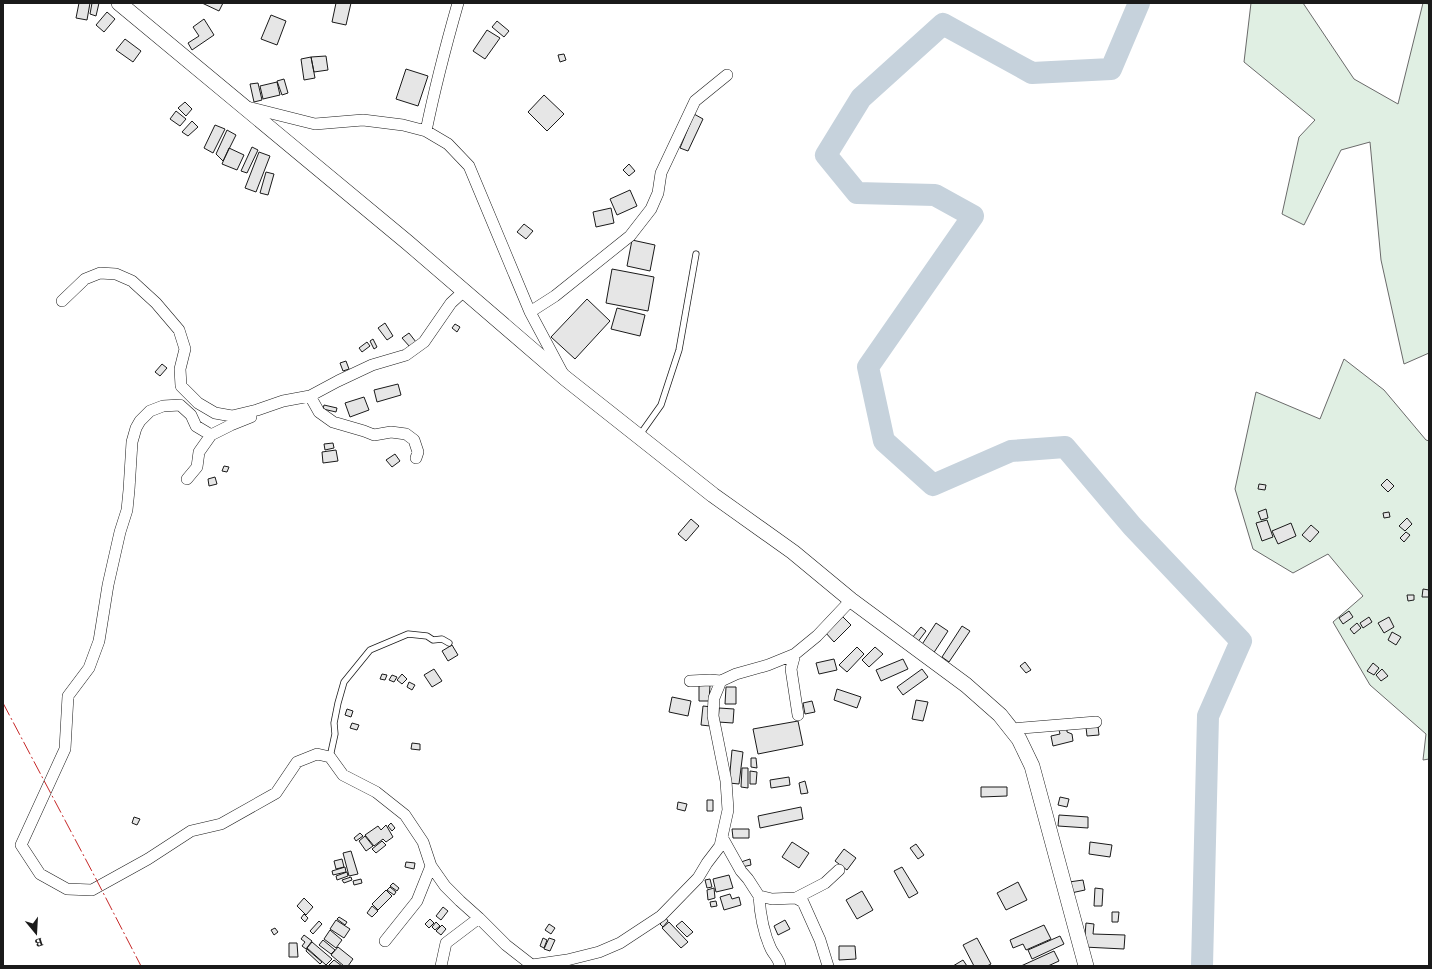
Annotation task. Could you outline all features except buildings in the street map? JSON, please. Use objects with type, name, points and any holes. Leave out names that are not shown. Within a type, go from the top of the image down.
[{"type":"street","points":[[119,3],[464,291],[565,378],[713,495],[793,552],[851,600],[966,685],[1000,715],[1019,739],[1032,766],[1086,966]]},
{"type":"street","points":[[426,131],[442,61],[458,3]]},
{"type":"street","points":[[530,312],[555,296],[630,236],[651,209],[658,193],[661,173],[695,101],[727,75]]},
{"type":"street","points":[[242,105],[315,124],[363,120],[404,125],[426,131],[448,144],[469,166],[530,312],[565,378]]},
{"type":"street","points":[[62,301],[85,279],[100,274],[116,274],[132,281],[156,303],[179,330],[185,349],[180,369],[181,386],[198,403],[215,413],[232,416],[257,410],[283,401],[310,396],[372,365],[406,355],[424,342],[451,303],[464,291]]},
{"type":"street","points":[[310,396],[319,412],[333,422],[364,430],[374,435],[391,432],[406,434],[414,440],[418,452],[416,458]]},
{"type":"street","points":[[187,479],[197,467],[199,452],[211,435],[268,410],[283,401]]},
{"type":"street","points":[[211,435],[196,426],[191,415],[180,405],[163,406],[150,411],[140,420],[136,428],[132,442],[127,510],[120,532],[108,585],[99,641],[89,668],[68,696],[66,749],[21,845],[40,874],[67,889],[92,890],[148,859],[191,831],[221,824],[276,793],[297,762],[317,754],[330,757],[343,775],[376,792],[405,815],[423,842],[431,866],[445,886],[506,945],[532,966],[567,960],[599,952],[620,943],[661,916],[698,878],[706,863],[720,846],[728,810],[726,781],[713,716],[714,698],[721,681]]},
{"type":"street","points":[[690,681],[721,681],[736,674],[768,665],[795,654],[817,636],[851,600]]},
{"type":"street","points":[[795,654],[791,668],[798,715]]},
{"type":"street","points":[[1011,729],[1096,722]]},
{"type":"street","points":[[722,837],[741,871],[759,896],[760,913],[771,948],[779,961],[780,966]]},
{"type":"street","points":[[385,941],[417,901],[431,866]]},
{"type":"street","points":[[759,896],[772,899],[796,898],[821,886],[839,870]]},
{"type":"street","points":[[796,898],[803,902],[810,916],[820,940],[828,966]]},
{"type":"street","points":[[441,966],[446,943],[479,918]]},
{"type":"lane","points":[[639,436],[661,405],[680,350],[696,254]]},
{"type":"lane","points":[[330,757],[335,734],[335,716],[344,682],[370,650],[408,634],[427,636],[433,640],[442,640],[449,643]]},
{"type":"green space","points":[[1251,3],[1303,3],[1354,79],[1398,104],[1423,3],[1429,4],[1429,353],[1404,364],[1381,260],[1370,142],[1341,150],[1304,225],[1282,214],[1299,137],[1315,120],[1244,62]]},
{"type":"green space","points":[[1344,359],[1384,390],[1426,440],[1429,441],[1429,759],[1423,760],[1426,734],[1370,685],[1333,622],[1363,596],[1328,554],[1293,573],[1253,549],[1235,489],[1256,392],[1320,419]]},
{"type":"waterway","points":[[1139,3],[1111,69],[1032,73],[943,24],[861,98],[826,155],[857,193],[935,195],[973,216],[868,367],[884,441],[933,485],[1011,451],[1065,447],[1132,526],[1241,641],[1208,716],[1202,966]]},
{"type":"power","points":[[3,703],[141,966]]}]
